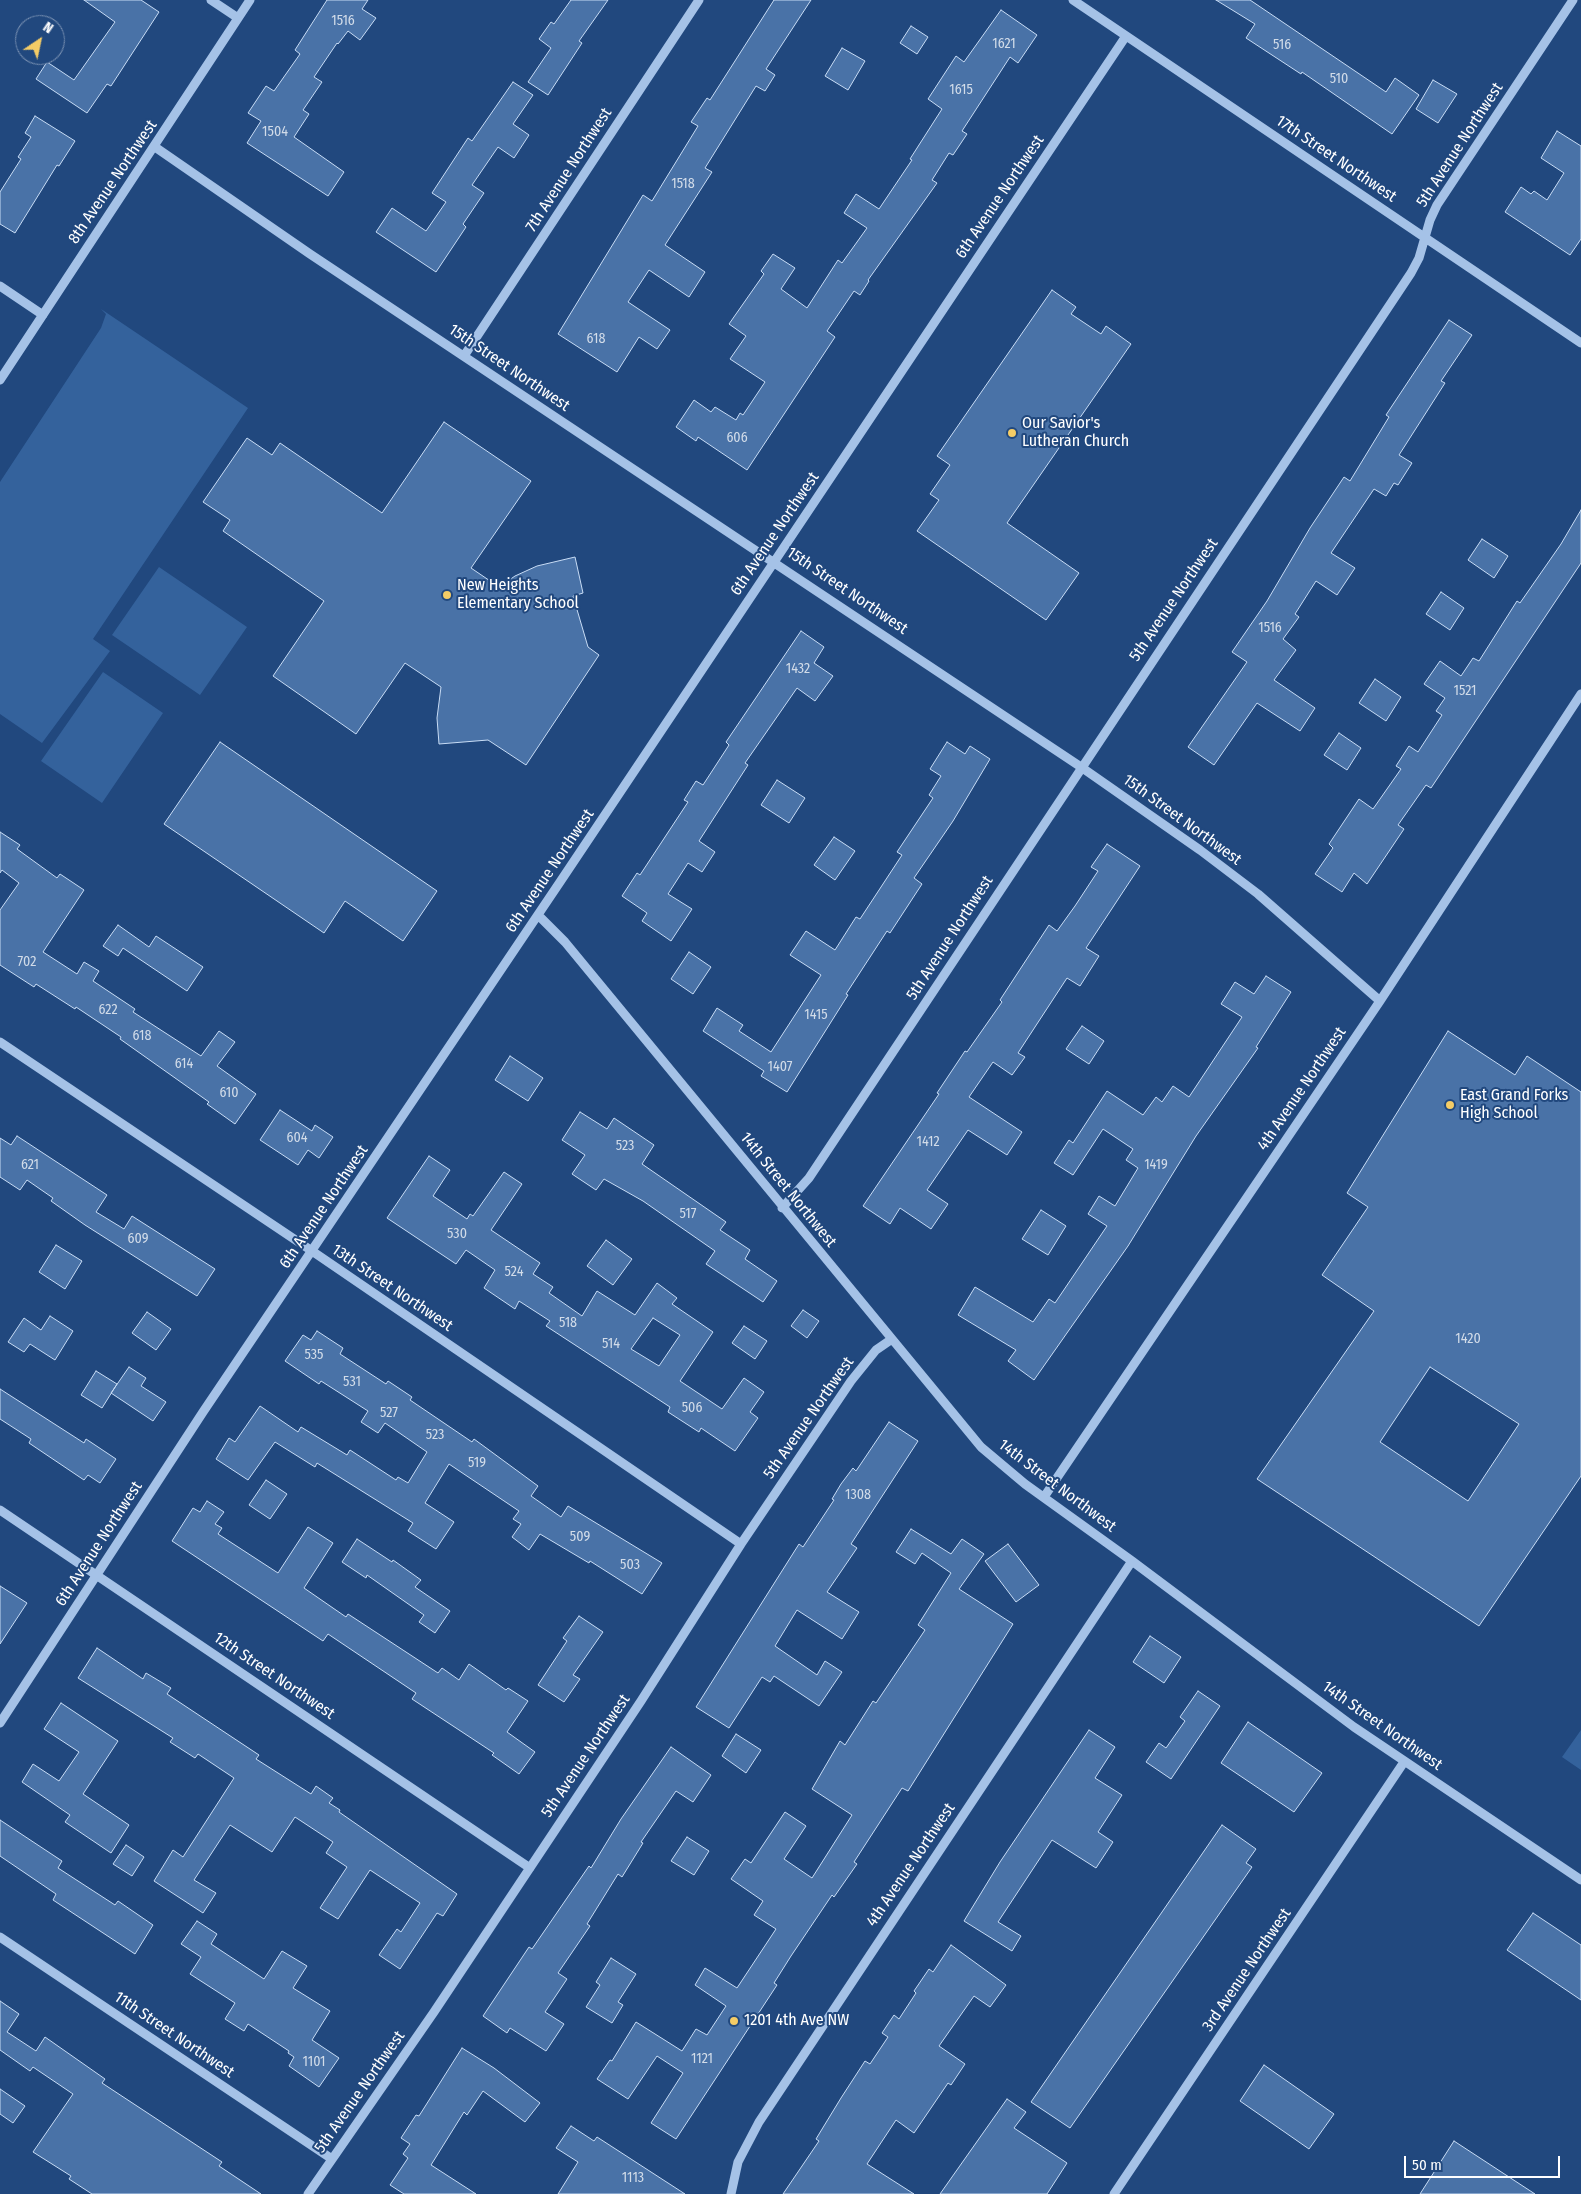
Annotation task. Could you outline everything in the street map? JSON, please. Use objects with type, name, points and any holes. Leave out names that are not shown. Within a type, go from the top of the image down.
[{"type":"street","points":[[211,0],[238,18]]},
{"type":"street","name":"8th Avenue Northwest","points":[[0,380],[250,0]]},
{"type":"street","name":"7th Avenue Northwest","points":[[464,356],[699,0]]},
{"type":"street","name":"17th Street Northwest","points":[[1073,0],[1581,343]]},
{"type":"street","name":"5th Avenue Northwest","points":[[782,1208],[809,1178],[1411,274],[1419,258],[1437,205],[1573,0]]},
{"type":"street","name":"6th Avenue Northwest","points":[[0,1723],[203,1412],[775,562],[1126,36]]},
{"type":"street","name":"15th Street Northwest","points":[[155,147],[310,254],[1081,767],[1251,889],[1380,1001]]},
{"type":"street","points":[[0,286],[43,315]]},
{"type":"street","name":"4th Avenue Northwest","points":[[1044,1497],[1380,1001],[1581,694]]},
{"type":"street","name":"14th Street Northwest","points":[[538,915],[578,957],[782,1208],[981,1447],[1044,1497],[1404,1762],[1581,1880]]},
{"type":"street","name":"13th Street Northwest","points":[[0,1042],[312,1251],[740,1544]]},
{"type":"street","name":"5th Avenue Northwest","points":[[308,2194],[530,1868],[641,1701],[740,1544],[850,1382],[876,1350],[892,1339]]},
{"type":"street","name":"12th Street Northwest","points":[[0,1510],[530,1868]]},
{"type":"street","name":"4th Avenue Northwest","points":[[730,2194],[738,2162],[759,2122],[1132,1561]]},
{"type":"street","name":"3rd Avenue Northwest","points":[[1114,2194],[1404,1762]]},
{"type":"street","name":"11th Street Northwest","points":[[0,1937],[332,2158]]},
{"type":"shaded area","points":[[101,309],[248,408],[93,639],[110,651],[42,743],[0,714],[0,482],[101,328],[106,314]]},
{"type":"shaded area","points":[[159,567],[247,627],[200,695],[112,635]]},
{"type":"shaded area","points":[[103,672],[163,713],[102,803],[41,761]]},
{"type":"shaded area","points":[[1581,1730],[1581,1770],[1562,1757]]},
{"type":"building","points":[[84,0],[141,0],[159,12],[111,86],[107,84],[87,113],[36,79],[45,65],[52,65],[74,80],[115,22]]},
{"type":"building","points":[[327,0],[368,0],[362,9],[376,18],[360,40],[348,31],[337,43],[314,77],[322,82],[303,110],[309,114],[294,137],[344,172],[328,196],[247,143],[261,121],[248,113],[266,86],[274,91],[300,54],[295,50]]},
{"type":"building","points":[[571,0],[608,0],[579,41],[582,43],[548,95],[528,82],[551,48],[539,39],[551,22],[554,24]]},
{"type":"building","points":[[774,0],[811,0],[766,69],[775,75],[765,91],[756,86],[705,168],[712,172],[665,245],[705,272],[689,297],[649,270],[628,302],[670,330],[657,349],[639,337],[617,372],[558,334],[643,195],[652,201],[698,126],[691,122],[707,98],[710,100]]},
{"type":"building","points":[[1216,0],[1250,0],[1386,92],[1395,78],[1419,95],[1392,134],[1302,72],[1301,74],[1246,38],[1255,24]]},
{"type":"building","points":[[1001,10],[1037,35],[1018,63],[1010,57],[962,131],[967,134],[953,155],[949,153],[932,180],[937,183],[868,280],[860,295],[854,291],[827,331],[835,337],[747,470],[698,437],[696,441],[676,427],[694,400],[711,412],[715,407],[736,420],[740,413],[743,415],[765,382],[730,359],[746,336],[729,324],[764,274],[761,271],[773,254],[795,268],[781,289],[807,308],[838,260],[842,263],[867,228],[844,213],[856,194],[879,209],[912,160],[910,159],[942,109],[928,99],[956,56],[964,62]]},
{"type":"building","points":[[911,26],[928,37],[917,54],[900,43]]},
{"type":"building","points":[[842,48],[865,61],[848,90],[825,76]]},
{"type":"building","points":[[1433,80],[1457,94],[1438,123],[1416,109]]},
{"type":"building","points":[[513,82],[533,95],[513,124],[529,135],[514,158],[498,147],[472,185],[484,193],[463,224],[466,227],[436,272],[376,232],[392,208],[426,231],[446,202],[432,193],[468,138],[472,141]]},
{"type":"building","points":[[35,116],[75,141],[59,166],[57,165],[15,233],[0,224],[0,192],[21,159],[18,157],[31,137],[25,133]]},
{"type":"building","points":[[1557,131],[1581,146],[1581,239],[1570,255],[1505,212],[1521,187],[1531,194],[1534,191],[1547,200],[1564,173],[1541,158]]},
{"type":"building","name":"Our Savior's Lutheran Church","points":[[1052,290],[1076,307],[1071,314],[1101,334],[1106,326],[1131,344],[1007,523],[1079,573],[1046,620],[917,531],[939,500],[930,494],[950,465],[937,456]]},
{"type":"building","points":[[1449,320],[1472,335],[1441,381],[1445,383],[1399,455],[1412,463],[1398,485],[1394,483],[1386,496],[1374,489],[1331,553],[1355,568],[1337,595],[1316,581],[1295,614],[1299,617],[1283,639],[1296,650],[1274,680],[1315,708],[1300,731],[1257,703],[1214,765],[1188,747],[1247,662],[1232,652],[1267,601],[1310,528],[1344,477],[1350,481],[1389,417],[1386,415]]},
{"type":"building","name":"New Heights Elementary School","points":[[444,422],[531,481],[471,568],[499,587],[515,576],[537,566],[575,557],[583,593],[573,596],[588,647],[599,655],[526,765],[488,740],[439,744],[437,718],[441,687],[405,663],[356,734],[273,676],[324,601],[223,531],[230,520],[203,502],[247,438],[272,455],[280,443],[382,513]]},
{"type":"building","points":[[1581,510],[1581,563],[1431,788],[1426,785],[1398,825],[1404,829],[1367,884],[1354,873],[1342,892],[1315,874],[1333,848],[1329,844],[1359,799],[1373,809],[1401,769],[1396,766],[1409,746],[1418,752],[1442,715],[1436,711],[1445,698],[1424,684],[1440,661],[1461,676],[1473,658],[1479,661],[1517,601],[1520,603],[1561,544]]},
{"type":"building","points":[[1482,539],[1508,556],[1494,578],[1468,560]]},
{"type":"building","points":[[1441,592],[1464,608],[1450,630],[1426,614]]},
{"type":"building","points":[[801,631],[824,647],[814,663],[833,676],[815,701],[797,688],[745,763],[748,765],[699,841],[715,852],[702,872],[688,863],[668,894],[692,909],[671,941],[642,921],[647,913],[622,896],[637,873],[640,875],[688,802],[684,800],[696,781],[703,785],[729,745],[726,742]]},
{"type":"building","points":[[1375,679],[1401,697],[1386,721],[1359,703]]},
{"type":"building","points":[[1339,733],[1361,748],[1347,770],[1324,755]]},
{"type":"building","points":[[220,742],[437,891],[403,941],[345,901],[324,933],[164,824]]},
{"type":"building","points":[[947,742],[965,754],[970,746],[990,759],[953,821],[914,878],[922,884],[890,933],[887,931],[846,994],[848,995],[787,1092],[761,1076],[764,1071],[703,1031],[717,1008],[743,1025],[739,1031],[771,1052],[821,975],[790,955],[806,931],[835,950],[856,917],[860,919],[902,855],[897,852],[933,798],[929,795],[941,776],[930,769]]},
{"type":"building","points":[[777,780],[805,798],[789,823],[761,805]]},
{"type":"building","points":[[0,832],[20,845],[17,849],[57,878],[60,874],[84,890],[43,952],[77,974],[84,962],[99,971],[93,981],[135,1009],[133,1012],[201,1056],[219,1031],[235,1042],[217,1066],[256,1094],[235,1124],[207,1104],[209,1102],[120,1039],[121,1037],[76,1007],[75,1009],[36,984],[34,987],[0,965],[0,910],[19,883],[2,870],[0,873]]},
{"type":"building","points":[[834,837],[855,851],[835,880],[814,865]]},
{"type":"building","points":[[1107,844],[1140,866],[1086,948],[1099,956],[1080,986],[1067,978],[1018,1053],[1025,1057],[1012,1075],[993,1062],[969,1097],[1022,1132],[1007,1155],[968,1130],[927,1190],[948,1204],[931,1229],[900,1208],[890,1224],[863,1206],[939,1094],[937,1093],[965,1051],[967,1052],[1002,1002],[1000,1000],[1049,925],[1057,931],[1075,906],[1098,871],[1091,867]]},
{"type":"building","points":[[118,925],[149,947],[156,936],[203,967],[187,991],[123,948],[118,956],[103,946]]},
{"type":"building","points":[[689,952],[711,967],[693,994],[671,979]]},
{"type":"building","points":[[1266,976],[1291,992],[1256,1047],[1258,1048],[1196,1136],[1128,1246],[1034,1380],[1008,1361],[1016,1350],[958,1315],[975,1287],[1033,1322],[1049,1299],[1055,1303],[1107,1226],[1088,1214],[1099,1196],[1115,1206],[1138,1168],[1126,1160],[1133,1149],[1103,1129],[1073,1175],[1054,1163],[1069,1140],[1073,1143],[1107,1091],[1143,1115],[1156,1097],[1162,1102],[1173,1086],[1189,1097],[1242,1017],[1221,1004],[1235,982],[1254,994]]},
{"type":"building","points":[[1082,1026],[1104,1041],[1089,1064],[1066,1049]]},
{"type":"building","points":[[1448,1031],[1515,1075],[1527,1056],[1581,1092],[1581,1476],[1479,1626],[1257,1479],[1374,1311],[1322,1275],[1368,1207],[1347,1193]],"holes":[[[1430,1367],[1519,1424],[1468,1501],[1380,1442]]]},
{"type":"building","points":[[510,1056],[543,1078],[528,1101],[495,1080]]},
{"type":"building","points":[[280,1110],[312,1131],[315,1125],[333,1137],[319,1158],[308,1150],[298,1165],[260,1140]]},
{"type":"building","points":[[580,1112],[607,1129],[614,1118],[654,1145],[642,1164],[726,1222],[720,1230],[750,1250],[745,1259],[777,1281],[763,1302],[706,1264],[715,1251],[643,1201],[604,1179],[596,1190],[572,1174],[585,1155],[562,1140]]},
{"type":"building","points":[[17,1136],[107,1195],[96,1212],[124,1229],[132,1216],[215,1269],[197,1296],[85,1225],[51,1201],[53,1198],[27,1180],[20,1190],[0,1177],[0,1138],[11,1145]]},
{"type":"building","points":[[429,1156],[450,1170],[433,1196],[467,1219],[470,1214],[473,1216],[504,1172],[522,1184],[491,1230],[540,1263],[533,1274],[553,1287],[549,1293],[582,1316],[597,1291],[635,1315],[657,1283],[677,1298],[672,1304],[713,1332],[680,1381],[722,1409],[744,1378],[764,1392],[750,1412],[758,1418],[735,1451],[701,1428],[699,1432],[668,1412],[670,1407],[546,1326],[550,1321],[519,1301],[515,1309],[484,1288],[495,1270],[466,1250],[456,1264],[387,1218]],"holes":[[[653,1318],[680,1335],[659,1366],[631,1349]]]},
{"type":"building","points":[[1041,1210],[1066,1226],[1048,1255],[1022,1239]]},
{"type":"building","points":[[606,1240],[632,1259],[613,1285],[587,1266]]},
{"type":"building","points":[[56,1245],[82,1261],[65,1289],[39,1272]]},
{"type":"building","points":[[803,1310],[819,1321],[807,1338],[791,1326]]},
{"type":"building","points":[[147,1312],[171,1329],[156,1350],[132,1333]]},
{"type":"building","points":[[50,1316],[73,1331],[55,1360],[30,1344],[24,1352],[8,1342],[24,1318],[41,1330]]},
{"type":"building","points":[[744,1326],[767,1341],[755,1359],[732,1343]]},
{"type":"building","points":[[317,1331],[343,1348],[340,1354],[386,1384],[388,1381],[412,1397],[410,1400],[472,1442],[474,1439],[538,1486],[531,1496],[561,1517],[568,1506],[662,1563],[642,1594],[590,1561],[589,1563],[540,1534],[529,1550],[512,1537],[521,1524],[513,1519],[519,1511],[449,1464],[425,1503],[454,1522],[436,1549],[408,1531],[413,1523],[317,1463],[315,1467],[275,1442],[248,1480],[216,1459],[229,1438],[235,1442],[260,1406],[298,1432],[301,1427],[347,1455],[350,1450],[396,1480],[398,1477],[408,1483],[427,1452],[385,1423],[378,1433],[361,1422],[368,1411],[321,1381],[319,1384],[285,1361],[303,1335],[311,1340]]},
{"type":"building","points":[[129,1367],[146,1378],[141,1386],[166,1402],[153,1421],[111,1393]]},
{"type":"building","points":[[96,1371],[117,1384],[102,1408],[81,1395]]},
{"type":"building","points":[[0,1389],[84,1443],[86,1439],[116,1459],[100,1483],[88,1475],[84,1480],[29,1443],[31,1439],[0,1419]]},
{"type":"building","points":[[889,1422],[918,1441],[851,1544],[857,1548],[827,1592],[859,1612],[842,1639],[797,1610],[775,1646],[817,1675],[825,1661],[842,1672],[819,1706],[774,1676],[770,1682],[762,1677],[729,1728],[696,1707],[799,1544],[803,1547],[834,1500],[832,1499],[841,1484],[853,1468],[856,1471]]},
{"type":"building","points":[[266,1480],[287,1494],[270,1519],[249,1505]]},
{"type":"building","points":[[207,1501],[224,1512],[215,1524],[222,1528],[218,1534],[278,1573],[308,1527],[333,1543],[304,1588],[346,1617],[348,1614],[438,1673],[442,1668],[459,1680],[469,1664],[506,1690],[508,1688],[528,1701],[507,1732],[535,1752],[519,1774],[492,1755],[494,1753],[412,1699],[416,1693],[328,1634],[323,1641],[172,1541],[193,1508],[200,1512]]},
{"type":"building","points":[[911,1529],[951,1554],[962,1539],[984,1554],[959,1589],[1013,1624],[908,1791],[902,1788],[854,1862],[857,1864],[834,1897],[832,1895],[791,1956],[774,1983],[777,1985],[676,2139],[651,2123],[683,2073],[657,2056],[628,2099],[597,2079],[610,2060],[612,2061],[636,2022],[682,2051],[696,2029],[707,2035],[726,2006],[695,1985],[705,1968],[737,1988],[776,1929],[754,1915],[763,1901],[731,1879],[745,1859],[751,1863],[785,1812],[806,1826],[784,1859],[812,1878],[852,1815],[812,1789],[840,1741],[845,1745],[873,1701],[876,1703],[925,1630],[918,1625],[951,1573],[922,1553],[915,1564],[896,1552]]},
{"type":"building","points":[[357,1539],[392,1562],[393,1560],[421,1580],[415,1587],[450,1611],[435,1633],[419,1622],[424,1615],[367,1575],[366,1578],[342,1562]]},
{"type":"building","points":[[1008,1544],[1039,1585],[1016,1602],[985,1561]]},
{"type":"building","points":[[0,1586],[27,1603],[0,1644]]},
{"type":"building","points":[[579,1616],[603,1632],[573,1675],[580,1679],[564,1702],[538,1685],[567,1641],[563,1638]]},
{"type":"building","points":[[1150,1636],[1181,1657],[1164,1683],[1133,1662]]},
{"type":"building","points":[[97,1648],[143,1679],[146,1673],[171,1688],[167,1694],[259,1755],[256,1759],[311,1794],[316,1786],[333,1798],[329,1803],[340,1810],[339,1812],[457,1894],[443,1916],[437,1913],[400,1969],[379,1955],[397,1929],[401,1932],[420,1903],[370,1870],[338,1919],[320,1908],[347,1867],[326,1853],[333,1842],[295,1817],[272,1852],[230,1825],[194,1880],[216,1893],[203,1913],[154,1881],[173,1850],[183,1857],[234,1778],[198,1754],[195,1758],[170,1742],[173,1738],[78,1678]]},
{"type":"building","points":[[1198,1691],[1220,1706],[1171,1779],[1146,1762],[1159,1743],[1166,1748],[1185,1721],[1180,1717]]},
{"type":"building","points":[[61,1703],[118,1741],[83,1794],[129,1825],[111,1853],[65,1822],[70,1815],[22,1782],[33,1764],[59,1781],[79,1752],[44,1729]]},
{"type":"building","points":[[1248,1722],[1322,1773],[1294,1812],[1221,1763]]},
{"type":"building","points":[[1089,1730],[1115,1747],[1095,1778],[1122,1795],[1098,1832],[1113,1842],[1096,1868],[1052,1840],[998,1922],[1021,1936],[1012,1951],[964,1921],[1000,1862]]},
{"type":"building","points":[[736,1734],[761,1750],[746,1773],[722,1756]]},
{"type":"building","points":[[671,1747],[711,1775],[693,1802],[676,1791],[641,1842],[643,1843],[622,1877],[618,1874],[587,1924],[590,1926],[558,1973],[567,1979],[545,2012],[564,2024],[546,2051],[510,2028],[507,2033],[483,2016],[529,1947],[532,1949],[589,1866],[591,1868],[621,1819]]},
{"type":"building","points":[[0,1820],[62,1861],[58,1868],[115,1905],[118,1901],[153,1925],[135,1954],[53,1900],[56,1894],[0,1856]]},
{"type":"building","points":[[1222,1825],[1256,1849],[1246,1863],[1252,1867],[1070,2128],[1031,2102]]},
{"type":"building","points":[[687,1837],[709,1851],[694,1875],[671,1861]]},
{"type":"building","points":[[126,1845],[144,1857],[132,1876],[113,1864]]},
{"type":"building","points":[[1533,1913],[1581,1945],[1581,2000],[1507,1950]]},
{"type":"building","points":[[197,1921],[217,1934],[211,1944],[264,1979],[282,1951],[307,1966],[293,1988],[330,2011],[312,2040],[339,2058],[319,2087],[289,2066],[294,2057],[288,2053],[289,2051],[248,2024],[244,2031],[225,2019],[235,2003],[190,1974],[201,1957],[181,1944]]},
{"type":"building","points":[[951,1945],[1006,1985],[990,2007],[974,1996],[939,2046],[965,2064],[951,2085],[948,2083],[914,2133],[896,2120],[867,2164],[914,2194],[783,2194],[819,2141],[816,2139],[865,2061],[870,2064],[888,2037],[882,2033],[894,2015],[899,2019],[916,1993],[914,1991],[929,1969],[933,1972]]},
{"type":"building","points":[[611,1958],[636,1974],[618,2002],[623,2005],[612,2023],[586,2007],[600,1985],[596,1982]]},
{"type":"building","points":[[0,2001],[19,2014],[7,2032],[36,2051],[45,2037],[105,2079],[102,2083],[222,2162],[219,2166],[261,2194],[92,2194],[69,2179],[71,2176],[33,2152],[73,2094],[33,2067],[30,2071],[0,2050]]},
{"type":"building","points":[[462,2048],[494,2068],[540,2103],[525,2122],[483,2091],[467,2115],[464,2112],[431,2165],[476,2194],[404,2194],[390,2185],[408,2158],[403,2154],[410,2144],[401,2138],[416,2115],[419,2116]]},
{"type":"building","points":[[1264,2065],[1334,2114],[1309,2149],[1240,2101]]},
{"type":"building","points":[[0,2089],[25,2106],[13,2123],[0,2114]]},
{"type":"building","points":[[1007,2099],[1026,2112],[1014,2128],[1067,2163],[1047,2194],[940,2194]]},
{"type":"building","points":[[571,2126],[594,2141],[597,2137],[685,2194],[558,2194],[578,2162],[556,2148]]},
{"type":"building","points":[[1454,2141],[1535,2194],[1420,2194]]},
{"type":"place","name":"Our Savior's Lutheran Church","points":[[1012,433]]},
{"type":"place","name":"New Heights Elementary School","points":[[447,595]]},
{"type":"place","name":"East Grand Forks High School","points":[[1450,1105]]},
{"type":"place","name":"1201 4th Ave NW","points":[[734,2021]]}]
